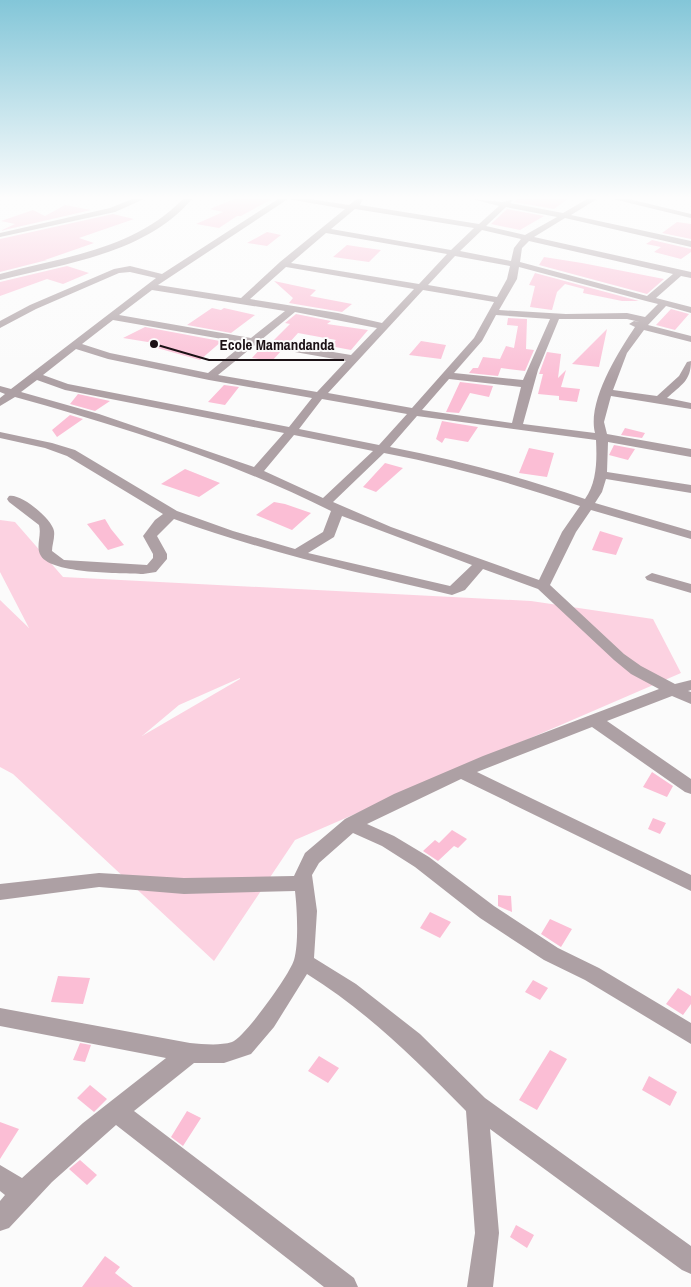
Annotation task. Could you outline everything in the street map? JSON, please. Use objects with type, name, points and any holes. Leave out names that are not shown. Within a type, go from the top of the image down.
[{"type":"street","points":[[0,277],[65,259]]},
{"type":"street","points":[[0,404],[14,391],[163,277],[191,259]]},
{"type":"street","points":[[244,300],[289,259]]},
{"type":"street","points":[[256,472],[268,460],[319,396],[447,259]]},
{"type":"street","points":[[484,259],[516,264],[691,310]]},
{"type":"street","points":[[325,503],[383,448],[448,376],[478,339],[494,312],[498,300],[512,278],[517,259]]},
{"type":"street","points":[[616,259],[691,275]]},
{"type":"street","points":[[283,264],[498,300]]},
{"type":"street","points":[[637,274],[645,266]]},
{"type":"street","points":[[0,325],[33,306],[125,268],[163,277]]},
{"type":"street","points":[[649,299],[679,273]]},
{"type":"street","points":[[152,287],[244,300],[385,327]]},
{"type":"street","points":[[543,586],[568,532],[589,505],[596,492],[600,474],[602,437],[598,422],[622,353],[644,323],[664,303]]},
{"type":"street","points":[[209,377],[293,309]]},
{"type":"street","points":[[494,312],[603,317],[644,323],[691,339]]},
{"type":"street","points":[[517,426],[527,384],[542,342],[556,316]]},
{"type":"street","points":[[112,317],[254,340],[354,359]]},
{"type":"street","points":[[74,345],[108,356],[209,377],[416,411],[444,418],[602,437],[691,453]]},
{"type":"street","points":[[660,400],[683,378],[691,364]]},
{"type":"street","points":[[35,375],[65,387],[383,448],[520,481],[589,505],[691,535]]},
{"type":"street","points":[[448,376],[527,384]]},
{"type":"street","points":[[0,389],[14,391],[114,423],[256,472],[338,510],[479,565],[543,586],[619,657],[636,670],[682,687],[691,699]]},
{"type":"street","points":[[607,392],[691,406]]},
{"type":"street","points":[[0,435],[48,445],[71,453],[172,514],[228,534],[298,554],[452,591],[460,587],[479,565]]},
{"type":"street","points":[[600,474],[691,490]]},
{"type":"street","points":[[13,500],[45,524],[47,530],[44,543],[46,555],[62,564],[151,568],[160,559],[160,554],[150,536],[160,523],[172,514]]},
{"type":"street","points":[[298,554],[330,534],[338,510]]},
{"type":"street","points":[[652,577],[691,589]]},
{"type":"street","points":[[0,1017],[190,1053],[212,1055],[234,1051],[243,1047],[252,1040],[304,962],[307,911],[303,875],[312,858],[351,824],[400,799],[489,760],[682,687]]},
{"type":"street","points":[[595,721],[691,788]]},
{"type":"street","points":[[463,773],[691,883]]},
{"type":"street","points":[[351,824],[388,841],[422,862],[487,912],[551,954],[592,974],[691,1034]]},
{"type":"street","points":[[0,892],[99,880],[184,886],[304,883]]},
{"type":"street","points":[[304,962],[349,990],[412,1041],[478,1106],[691,1261]]},
{"type":"street","points":[[0,1218],[22,1192],[116,1111],[190,1053]]},
{"type":"street","points":[[478,1106],[488,1234],[480,1287]]},
{"type":"street","points":[[116,1111],[345,1287]]},
{"type":"street","points":[[0,1178],[22,1192]]},
{"type":"shaded area","points":[[0,520],[15,522],[63,577],[531,601],[653,619],[681,673],[295,840],[214,961],[13,774],[0,767],[0,600],[29,628],[0,572]],"holes":[[[240,679],[142,736],[179,705]]]},
{"type":"building","points":[[0,259],[48,259],[45,260],[47,260],[0,272]]},
{"type":"building","points":[[348,259],[372,259],[369,262]]},
{"type":"building","points":[[543,259],[557,259],[664,279],[647,294],[539,265]]},
{"type":"building","points":[[67,266],[89,273],[63,284],[47,279],[0,296],[0,282]]},
{"type":"building","points":[[535,273],[639,301],[622,301],[583,293],[584,289],[565,284],[557,292],[552,310],[530,307],[535,286],[529,285]]},
{"type":"building","points":[[274,281],[316,290],[310,296],[352,304],[342,312],[289,303],[293,298]]},
{"type":"building","points":[[212,308],[221,310],[224,308],[255,315],[231,333],[187,325]]},
{"type":"building","points":[[671,309],[689,314],[675,330],[656,325]]},
{"type":"building","points":[[296,314],[331,321],[327,324],[368,330],[351,350],[330,346],[336,340],[298,333],[289,343],[274,340],[290,324],[285,323]]},
{"type":"building","points":[[508,318],[527,319],[526,349],[534,350],[525,371],[501,368],[498,376],[469,373],[473,368],[478,368],[483,357],[500,359],[506,346],[514,348],[518,326],[507,325]]},
{"type":"building","points":[[145,327],[222,341],[200,360],[150,346],[154,343],[123,338]]},
{"type":"building","points":[[607,329],[599,367],[572,364]]},
{"type":"building","points":[[421,341],[446,345],[441,359],[409,355]]},
{"type":"building","points":[[261,348],[281,351],[272,361],[252,358]]},
{"type":"building","points":[[547,352],[561,354],[558,378],[566,370],[561,387],[580,389],[577,402],[559,400],[559,396],[538,394],[543,374],[539,374]]},
{"type":"building","points":[[460,382],[493,386],[489,397],[470,393],[459,413],[446,412]]},
{"type":"building","points":[[224,385],[239,387],[225,405],[208,402]]},
{"type":"building","points":[[78,394],[110,401],[95,411],[70,404]]},
{"type":"building","points":[[70,415],[83,419],[57,437],[52,430]]},
{"type":"building","points":[[442,421],[478,427],[468,442],[445,438],[442,443],[436,439]]},
{"type":"building","points":[[625,428],[645,433],[642,438],[621,435]]},
{"type":"building","points":[[614,445],[635,449],[628,460],[609,455]]},
{"type":"building","points":[[529,448],[554,453],[547,477],[519,473]]},
{"type":"building","points":[[385,463],[403,468],[376,492],[363,487]]},
{"type":"building","points":[[185,469],[220,483],[199,497],[161,484]]},
{"type":"building","points":[[274,502],[311,513],[292,530],[256,515]]},
{"type":"building","points":[[105,519],[124,545],[108,550],[87,524]]},
{"type":"building","points":[[600,531],[623,538],[616,555],[592,550]]},
{"type":"building","points":[[652,772],[673,786],[667,797],[643,787]]},
{"type":"building","points":[[653,818],[666,823],[660,834],[648,829]]},
{"type":"building","points":[[452,830],[467,839],[458,848],[454,846],[438,861],[423,851],[435,840],[439,843]]},
{"type":"building","points":[[498,895],[511,896],[512,912],[498,906]]},
{"type":"building","points":[[430,912],[451,922],[440,938],[420,928]]},
{"type":"building","points":[[550,919],[572,929],[561,947],[541,934]]},
{"type":"building","points":[[58,976],[90,978],[83,1004],[51,1002]]},
{"type":"building","points":[[533,980],[548,988],[540,1000],[525,992]]},
{"type":"building","points":[[678,988],[691,996],[691,1004],[683,1015],[666,1004]]},
{"type":"building","points":[[80,1043],[91,1045],[85,1062],[73,1060]]},
{"type":"building","points":[[550,1050],[567,1059],[537,1110],[519,1100]]},
{"type":"building","points":[[319,1056],[339,1068],[328,1083],[308,1071]]},
{"type":"building","points":[[649,1076],[677,1092],[670,1106],[642,1090]]},
{"type":"building","points":[[90,1085],[107,1099],[94,1112],[77,1098]]},
{"type":"building","points":[[187,1111],[201,1118],[183,1146],[171,1137]]},
{"type":"building","points":[[0,1122],[19,1129],[0,1159]]},
{"type":"building","points":[[80,1160],[97,1175],[87,1185],[69,1169]]},
{"type":"building","points":[[516,1225],[534,1235],[527,1248],[510,1237]]},
{"type":"building","points":[[105,1256],[120,1267],[115,1273],[133,1287],[82,1287]]},
{"type":"place","name":"Ecole Mamandanda","points":[[154,344]]}]
